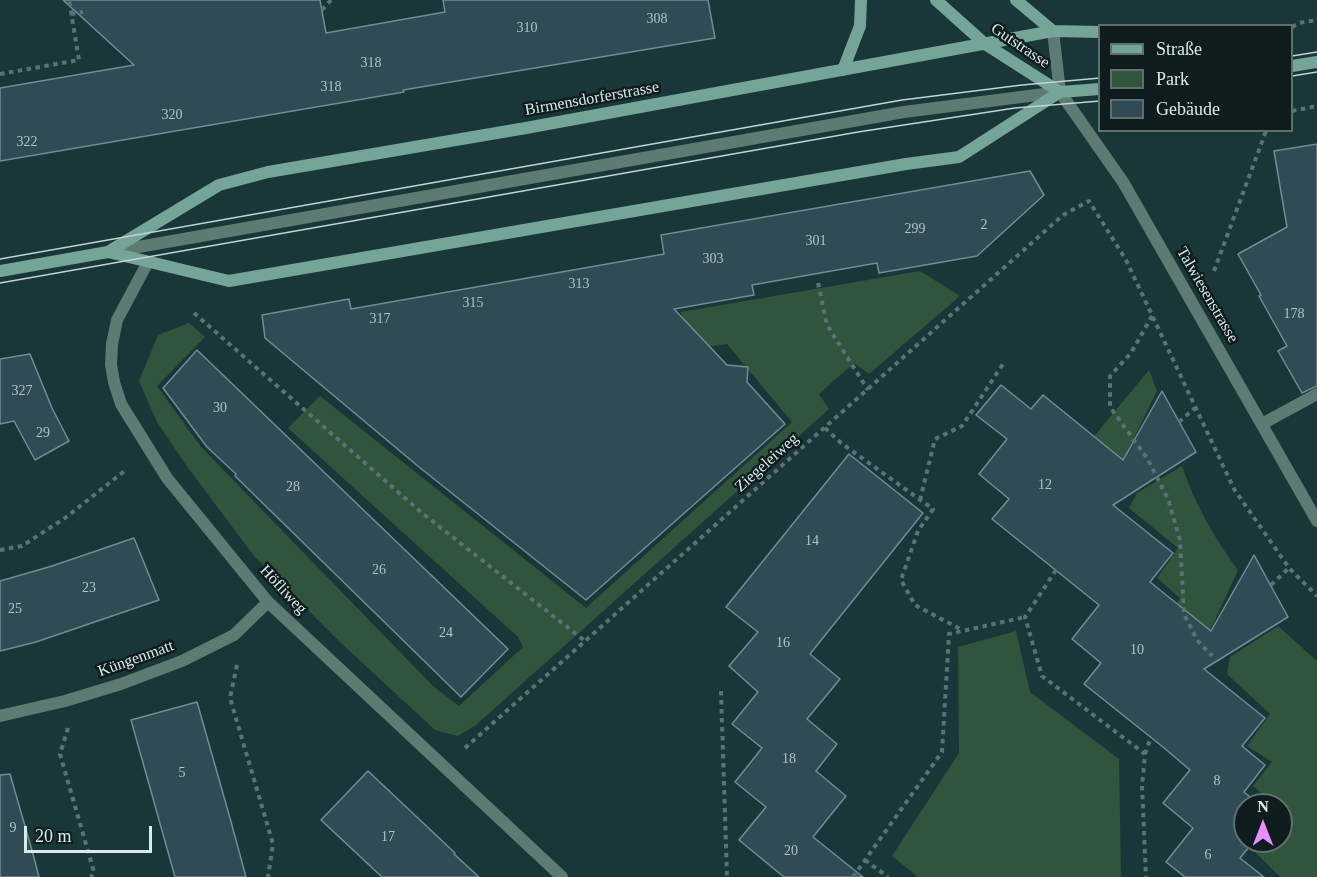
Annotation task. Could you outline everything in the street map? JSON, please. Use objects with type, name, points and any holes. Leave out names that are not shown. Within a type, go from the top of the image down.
[{"type":"main road","points":[[843,70],[860,26],[861,0]]},
{"type":"main road","name":"Gutstrasse","points":[[936,0],[985,44],[1060,92]]},
{"type":"main road","name":"Gutstrasse","points":[[1016,0],[1053,31]]},
{"type":"main road","name":"Birmensdorferstrasse","points":[[0,272],[108,252],[219,185],[268,172],[515,130],[1053,31],[1098,32]]},
{"type":"main road","points":[[1293,59],[1314,63]]},
{"type":"main road","points":[[1293,66],[1314,63]]},
{"type":"main road","name":"Birmensdorferstrasse","points":[[108,252],[229,280],[906,164],[959,157],[1060,92],[1098,89]]},
{"type":"street","points":[[1053,31],[1060,92]]},
{"type":"street","name":"Birmensdorferstrasse","points":[[108,252],[904,112],[1060,92]]},
{"type":"street","name":"Talwiesenstrasse","points":[[1060,92],[1123,182],[1317,521]]},
{"type":"street","name":"Höfliweg","points":[[148,262],[117,320],[111,365],[121,405],[167,478],[268,602],[562,877]]},
{"type":"street","points":[[1262,424],[1317,394]]},
{"type":"street","name":"Küngenmatt","points":[[0,716],[65,701],[121,684],[182,661],[234,634],[268,602]]},
{"type":"path","points":[[0,74],[79,60],[69,0]]},
{"type":"path","points":[[322,10],[331,0]]},
{"type":"path","points":[[71,14],[82,12]]},
{"type":"path","points":[[1293,26],[1317,20]]},
{"type":"path","points":[[1293,111],[1317,106]]},
{"type":"path","points":[[1215,271],[1266,132]]},
{"type":"path","name":"Ziegeleiweg","points":[[465,748],[1064,215],[1089,201],[1126,260],[1153,315]]},
{"type":"path","points":[[818,283],[827,325],[868,390]]},
{"type":"path","points":[[194,313],[422,513],[585,641]]},
{"type":"path","points":[[1153,315],[1234,489],[1288,568],[1317,596]]},
{"type":"path","points":[[1153,315],[1131,353],[1110,376],[1110,407],[1147,458],[1168,499],[1180,540],[1184,614],[1197,640],[1212,656]]},
{"type":"path","points":[[920,500],[935,439],[962,426],[1005,361]]},
{"type":"path","points":[[1179,422],[1195,408]]},
{"type":"path","points":[[825,428],[841,443],[933,509],[918,531],[901,580],[915,605],[963,630]]},
{"type":"path","points":[[0,550],[22,546],[65,518],[127,469]]},
{"type":"path","points":[[1271,585],[1288,568]]},
{"type":"path","points":[[853,877],[942,752],[949,634],[1025,617],[1056,570]]},
{"type":"path","points":[[1025,617],[1042,676],[1145,754]]},
{"type":"path","points":[[234,634],[237,666],[230,698],[273,844],[268,877]]},
{"type":"path","points":[[721,691],[727,877]]},
{"type":"path","points":[[65,701],[69,727],[60,754],[94,873],[91,877]]},
{"type":"path","points":[[1146,877],[1142,786],[1145,754],[1151,737]]},
{"type":"path","points":[[865,860],[888,877]]},
{"type":"green space","points":[[920,271],[960,296],[869,374],[854,363],[819,394],[829,409],[476,725],[458,736],[435,730],[342,644],[254,556],[157,422],[139,381],[158,335],[189,323],[205,337],[157,386],[202,448],[433,686],[459,706],[523,647],[518,637],[288,428],[320,396],[586,608],[792,422],[727,344],[687,350],[681,312]]},
{"type":"green space","points":[[1149,370],[1157,391],[1116,474],[1081,452]]},
{"type":"green space","points":[[1182,466],[1206,520],[1238,570],[1208,635],[1168,620],[1180,598],[1157,578],[1178,548],[1129,508],[1137,493]]},
{"type":"green space","points":[[1278,626],[1317,661],[1317,877],[1280,877],[1256,853],[1293,853],[1293,793],[1261,793],[1253,786],[1272,762],[1247,746],[1270,714],[1227,674],[1230,657]]},
{"type":"green space","points":[[1016,631],[1030,692],[1119,759],[1121,877],[918,877],[892,856],[959,753],[958,647]]},
{"type":"building","points":[[63,0],[320,0],[326,33],[445,12],[443,0],[708,0],[715,38],[0,161],[0,88],[134,65]]},
{"type":"building","points":[[1317,144],[1317,386],[1302,393],[1278,351],[1287,346],[1238,254],[1287,227],[1274,151]]},
{"type":"building","points":[[1030,171],[1044,195],[977,256],[879,273],[877,263],[752,285],[754,295],[674,309],[727,365],[748,367],[747,382],[785,424],[586,600],[419,467],[265,338],[262,315],[349,299],[351,309],[664,254],[661,235]]},
{"type":"building","points":[[197,350],[508,649],[461,697],[207,447],[163,388]]},
{"type":"building","points":[[30,354],[52,408],[69,441],[35,460],[14,421],[0,424],[0,359]]},
{"type":"building","points":[[1001,385],[1031,409],[1043,395],[1123,460],[1162,391],[1196,452],[1113,505],[1173,553],[1150,582],[1211,631],[1254,555],[1288,617],[1204,669],[1265,718],[1242,746],[1265,765],[1245,793],[1233,793],[1233,853],[1244,853],[1240,858],[1264,877],[1185,877],[1166,862],[1193,828],[1163,803],[1190,770],[1084,684],[1101,663],[1072,639],[1099,605],[992,519],[1009,499],[979,474],[1007,439],[976,415]]},
{"type":"building","points":[[849,454],[923,513],[810,654],[840,679],[807,719],[837,744],[816,771],[846,796],[813,837],[863,877],[784,877],[739,840],[766,807],[735,782],[762,748],[732,724],[758,692],[729,666],[758,632],[726,607]]},
{"type":"building","points":[[134,538],[159,600],[36,642],[0,651],[0,581]]},
{"type":"building","points":[[197,702],[246,877],[175,877],[131,720]]},
{"type":"building","points":[[368,771],[479,877],[382,877],[321,820]]},
{"type":"building","points":[[10,774],[39,877],[0,877],[0,775]]},
{"type":"tram line","points":[[1293,56],[1317,52]]},
{"type":"tram line","points":[[1293,76],[1317,72]]},
{"type":"tram line","points":[[0,259],[902,100],[1098,78]]},
{"type":"tram line","points":[[0,283],[858,132],[1015,108],[1098,101]]}]
